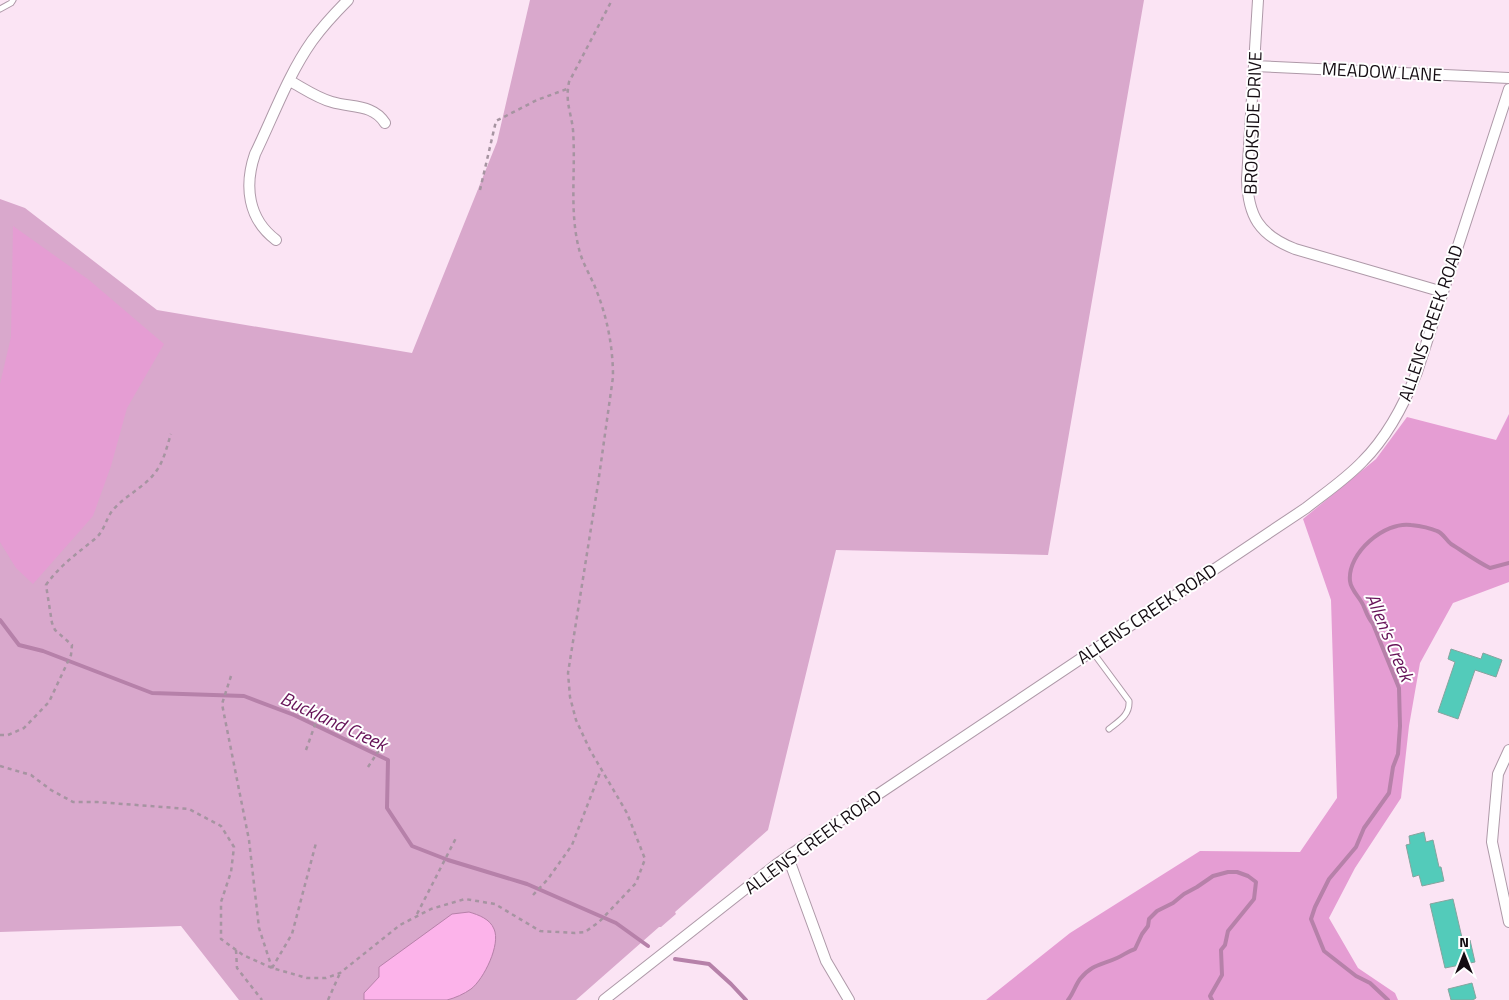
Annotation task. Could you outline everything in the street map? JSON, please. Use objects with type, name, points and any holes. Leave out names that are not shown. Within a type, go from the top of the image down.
[{"type":"street","points":[[276,240],[266,233],[255,215],[251,204],[249,178],[254,154],[311,42],[324,24],[348,0]]},
{"type":"street","name":"BROOKSIDE DRIVE","points":[[1258,0],[1247,191],[1253,216],[1260,228],[1270,237],[1295,249],[1443,292]]},
{"type":"street","name":"MEADOW LANE","points":[[1254,66],[1509,78]]},
{"type":"street","points":[[290,81],[317,96],[333,102],[365,108],[377,113],[385,123]]},
{"type":"street","name":"ALLENS CREEK ROAD","points":[[604,1000],[788,857],[1306,508],[1362,462],[1379,442],[1407,398],[1509,89]]},
{"type":"street","points":[[1509,750],[1498,774],[1492,842],[1509,922]]},
{"type":"street","points":[[788,857],[826,961],[849,1000]]},
{"type":"lane","points":[[0,9],[13,0]]},
{"type":"lane","points":[[1092,651],[1129,701],[1128,712],[1125,717],[1109,729]]},
{"type":"path","points":[[0,766],[31,775],[51,790],[73,802],[189,809],[221,826],[234,847],[231,872],[222,902],[222,939],[243,955],[272,968],[306,978],[326,978],[340,973],[400,925],[431,909],[465,898],[495,904],[540,931],[585,932],[599,922],[636,883],[645,859],[627,813],[590,750],[576,720],[570,697],[568,673],[598,484],[613,377],[613,361],[610,332],[596,289],[579,250],[574,222],[573,129],[566,95],[569,82],[612,0]]},
{"type":"path","points":[[480,190],[496,121],[537,100],[568,88]]},
{"type":"path","points":[[0,735],[8,735],[24,728],[49,702],[71,655],[72,645],[56,630],[52,623],[46,585],[56,572],[98,536],[111,513],[122,501],[149,480],[158,469],[171,434]]},
{"type":"path","points":[[231,676],[222,704],[248,840],[259,928],[272,968]]},
{"type":"path","points":[[306,750],[321,708]]},
{"type":"path","points":[[368,767],[387,738]]},
{"type":"path","points":[[533,896],[548,879],[572,844],[601,770]]},
{"type":"path","points":[[417,916],[456,838]]},
{"type":"path","points":[[272,968],[292,934],[316,843]]},
{"type":"path","points":[[236,950],[237,968],[262,1000]]},
{"type":"path","points":[[328,1000],[340,973]]},
{"type":"shaded area","points":[[530,0],[1144,0],[1048,555],[836,550],[768,830],[675,912],[676,914],[576,1000],[239,1000],[181,926],[0,932],[0,199],[25,208],[157,310],[412,353],[497,142]]},
{"type":"shaded area","points":[[13,226],[89,280],[164,344],[127,408],[111,466],[93,516],[33,584],[16,568],[0,542],[0,384],[11,337]]},
{"type":"shaded area","points":[[1509,414],[1509,582],[1453,603],[1420,663],[1409,726],[1401,798],[1355,868],[1329,918],[1358,968],[1395,993],[1398,1000],[986,1000],[1070,933],[1200,851],[1300,852],[1337,798],[1331,600],[1303,519],[1376,459],[1407,417],[1496,440]]},
{"type":"shaded area","points":[[469,912],[487,920],[496,935],[493,952],[486,970],[471,989],[447,1000],[364,1000],[364,993],[379,977],[379,967],[452,914]]},
{"type":"building","points":[[1451,649],[1481,659],[1483,653],[1502,660],[1496,677],[1475,670],[1458,719],[1438,712],[1455,662],[1448,659]]},
{"type":"building","points":[[1424,832],[1426,842],[1433,840],[1444,881],[1422,886],[1419,875],[1413,877],[1406,845],[1410,844],[1409,836]]},
{"type":"building","points":[[1453,899],[1463,942],[1470,940],[1475,962],[1445,968],[1430,904]]},
{"type":"building","points":[[1472,983],[1476,998],[1473,1000],[1451,1000],[1448,989]]},
{"type":"waterway","name":"Allen's Creek","points":[[1388,1000],[1370,983],[1356,976],[1324,951],[1311,919],[1329,879],[1356,847],[1364,828],[1389,793],[1393,767],[1398,754],[1400,726],[1399,688],[1373,624],[1351,585],[1351,570],[1361,550],[1370,541],[1390,528],[1401,525],[1411,525],[1439,532],[1451,544],[1490,568],[1509,563]]},
{"type":"waterway","name":"Buckland Creek","points":[[0,620],[19,645],[43,651],[152,693],[244,696],[294,715],[388,760],[387,808],[412,846],[448,860],[527,884],[616,923],[648,946]]},
{"type":"waterway","name":"Allen's Creek","points":[[1068,1000],[1080,979],[1089,970],[1135,949],[1148,926],[1149,919],[1157,911],[1173,903],[1213,876],[1237,872],[1248,876],[1256,882],[1254,899],[1228,931],[1225,945],[1221,950],[1222,975],[1210,996],[1212,1000]]},
{"type":"waterway","name":"Buckland Creek","points":[[675,959],[709,964],[746,1000]]}]
